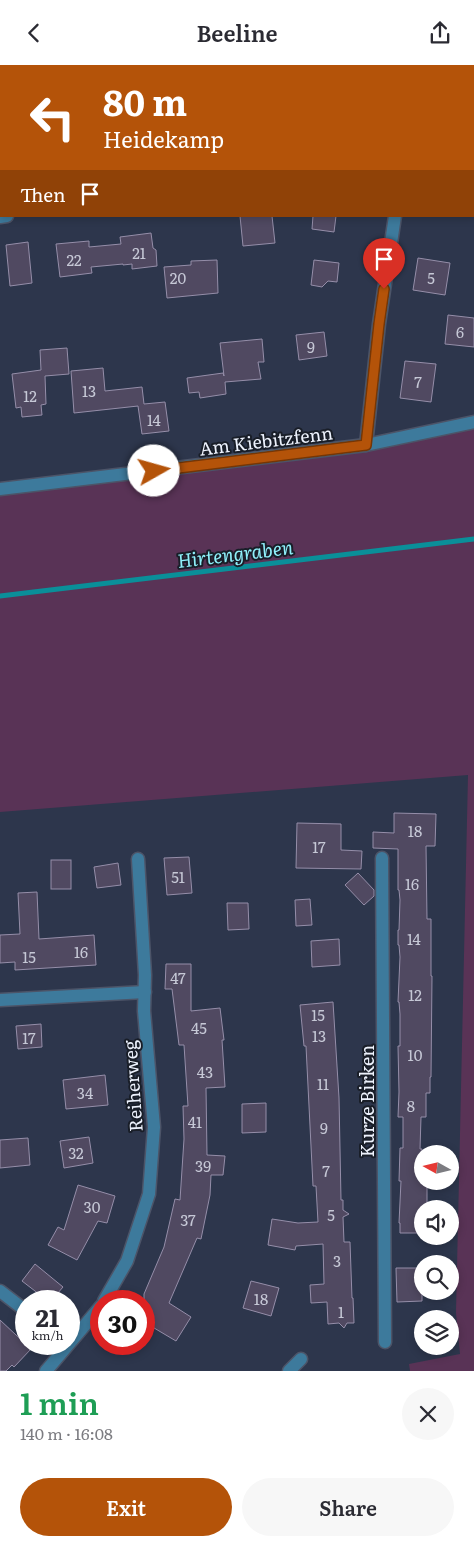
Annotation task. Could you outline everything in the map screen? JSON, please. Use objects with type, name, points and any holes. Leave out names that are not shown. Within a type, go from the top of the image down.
[{"type":"street","points":[[366,445],[379,324],[395,217]]},
{"type":"street","name":"Am Kiebitzfenn","points":[[0,489],[366,445],[474,422]]},
{"type":"street","name":"Reiherweg","points":[[111,1290],[128,1261],[149,1195],[154,1127],[144,1011],[145,975],[138,859]]},
{"type":"street","name":"Kurze Birken","points":[[382,859],[385,1342]]},
{"type":"street","points":[[0,1000],[145,992]]},
{"type":"street","points":[[0,1291],[15,1303]]},
{"type":"street","points":[[80,1330],[90,1318]]},
{"type":"street","points":[[46,1371],[59,1355]]},
{"type":"street","points":[[289,1371],[301,1359]]},
{"type":"shaded area","points":[[474,428],[474,1371],[410,1371],[409,1364],[460,1354],[459,1310],[456,1310],[456,1300],[459,1300],[459,1255],[457,1255],[468,775],[0,812],[0,494]]},
{"type":"building","points":[[240,217],[272,217],[275,243],[243,246]]},
{"type":"building","points":[[313,217],[336,217],[334,232],[312,229]]},
{"type":"building","points":[[151,233],[153,248],[156,250],[157,266],[132,269],[132,264],[91,267],[92,273],[60,277],[56,244],[89,241],[89,247],[121,244],[120,237]]},
{"type":"building","points":[[28,242],[32,283],[10,286],[6,245]]},
{"type":"building","points":[[418,258],[450,263],[445,295],[413,290]]},
{"type":"building","points":[[217,260],[218,293],[167,298],[164,267],[191,265],[191,261]]},
{"type":"building","points":[[314,260],[339,263],[337,282],[328,281],[322,287],[311,285]]},
{"type":"building","points":[[448,315],[474,318],[474,347],[445,344]]},
{"type":"building","points":[[324,332],[327,356],[299,360],[296,335]]},
{"type":"building","points":[[262,339],[264,362],[258,362],[261,379],[225,382],[226,394],[200,398],[199,392],[189,393],[187,378],[223,373],[224,376],[220,343]]},
{"type":"building","points":[[67,348],[69,374],[45,376],[46,404],[41,405],[42,415],[22,417],[21,407],[16,408],[12,374],[41,370],[40,350]]},
{"type":"building","points":[[405,361],[436,364],[431,402],[400,398]]},
{"type":"building","points":[[103,368],[105,391],[142,387],[144,404],[165,402],[169,431],[142,434],[138,406],[74,413],[71,371]]},
{"type":"building","points":[[394,813],[436,814],[435,846],[426,846],[427,919],[431,919],[432,976],[430,1093],[426,1093],[426,1117],[421,1117],[420,1145],[414,1145],[414,1190],[427,1190],[427,1200],[414,1200],[414,1233],[400,1233],[399,1223],[400,1148],[403,1148],[403,1117],[398,1117],[400,957],[398,930],[400,900],[398,890],[398,849],[373,848],[373,832],[394,833]]},
{"type":"building","points":[[297,823],[341,824],[341,850],[362,851],[361,869],[296,868]]},
{"type":"building","points":[[189,857],[192,893],[167,895],[164,858]]},
{"type":"building","points":[[51,860],[71,860],[71,889],[51,889]]},
{"type":"building","points":[[118,863],[121,885],[97,888],[94,867]]},
{"type":"building","points":[[358,873],[374,890],[374,896],[364,905],[345,885]]},
{"type":"building","points":[[37,892],[39,939],[94,935],[96,965],[15,970],[15,962],[0,963],[0,935],[20,934],[18,893]]},
{"type":"building","points":[[310,899],[312,925],[296,926],[295,900]]},
{"type":"building","points":[[227,903],[248,903],[249,929],[228,930]]},
{"type":"building","points":[[339,939],[340,965],[312,967],[311,941]]},
{"type":"building","points":[[166,964],[191,964],[191,1011],[220,1008],[224,1040],[222,1040],[225,1087],[206,1088],[207,1155],[225,1156],[223,1175],[211,1175],[210,1195],[201,1239],[197,1238],[169,1303],[191,1317],[176,1341],[155,1329],[155,1290],[146,1290],[164,1247],[175,1199],[180,1200],[184,1139],[183,1106],[188,1106],[184,1045],[179,1045],[172,989],[165,989]]},
{"type":"building","points":[[333,1002],[339,1098],[341,1200],[343,1200],[343,1210],[349,1214],[343,1217],[344,1242],[350,1242],[354,1323],[347,1323],[344,1328],[339,1323],[328,1324],[327,1302],[311,1303],[310,1285],[324,1284],[323,1244],[296,1246],[295,1250],[268,1245],[272,1219],[298,1223],[318,1222],[316,1186],[313,1186],[306,1046],[304,1046],[300,1005]]},
{"type":"building","points":[[41,1024],[42,1047],[18,1049],[16,1026]]},
{"type":"building","points":[[105,1075],[108,1105],[66,1109],[63,1080]]},
{"type":"building","points":[[266,1103],[266,1132],[242,1133],[242,1104]]},
{"type":"building","points":[[89,1137],[93,1163],[64,1168],[60,1141]]},
{"type":"building","points":[[28,1138],[30,1165],[0,1168],[0,1140]]},
{"type":"building","points":[[78,1185],[115,1196],[107,1223],[98,1221],[77,1260],[48,1245],[58,1227],[64,1230]]},
{"type":"building","points":[[35,1264],[63,1287],[60,1290],[34,1290],[22,1281]]},
{"type":"building","points":[[396,1268],[414,1268],[414,1300],[422,1301],[397,1302]]},
{"type":"building","points":[[251,1281],[279,1288],[271,1316],[243,1308]]},
{"type":"building","points":[[0,1320],[15,1334],[15,1355],[25,1355],[14,1367],[12,1365],[6,1371],[0,1371]]},
{"type":"waterway","name":"Hirtengraben","points":[[0,596],[474,539]]},
{"type":"route","points":[[154,471],[366,445],[384,289]]}]
